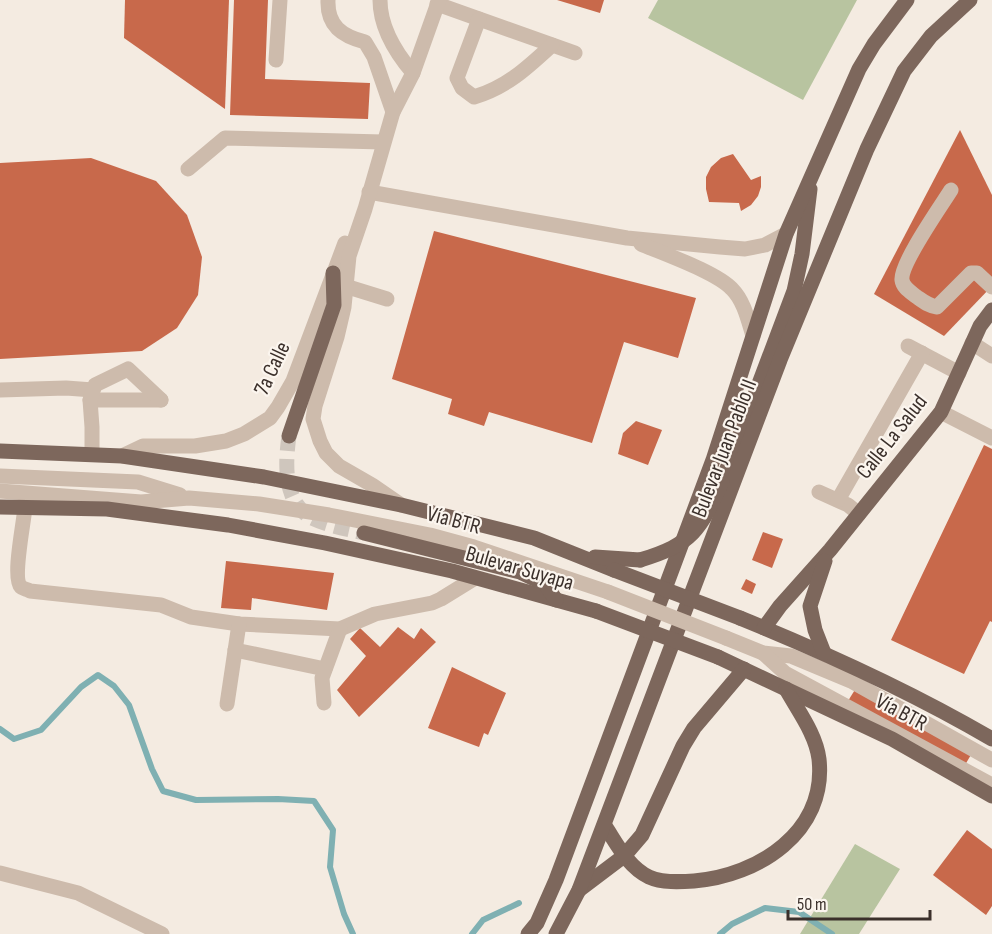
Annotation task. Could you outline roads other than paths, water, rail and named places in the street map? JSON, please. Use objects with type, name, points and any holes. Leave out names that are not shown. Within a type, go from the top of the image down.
[{"type":"main road","name":"Bulevar Juan Pablo II","points":[[530,930],[564,858],[709,471],[786,234],[860,69],[874,44],[907,0]]},
{"type":"main road","name":"Bulevar Juan Pablo II","points":[[558,933],[579,890],[780,360],[867,148],[904,71],[931,36],[970,0]]},
{"type":"main road","points":[[577,555],[640,560],[664,553],[687,540],[706,518],[722,482],[794,291],[802,254],[812,175]]},
{"type":"main road","points":[[289,436],[334,305],[333,273]]},
{"type":"main road","name":"Calle La Salud","points":[[764,628],[941,412],[980,326],[992,310]]},
{"type":"main road","name":"Bulevar Suyapa","points":[[0,451],[92,453],[264,477],[401,505],[534,538],[824,653],[940,708],[992,739]]},
{"type":"main road","name":"Bulevar Suyapa","points":[[0,507],[107,509],[228,525],[326,543],[475,578],[596,611],[744,669],[892,740],[992,796]]},
{"type":"main road","points":[[364,533],[520,572],[544,584],[556,600]]},
{"type":"main road","name":"Calle La Salud","points":[[824,653],[810,606],[814,589],[830,550]]},
{"type":"main road","points":[[579,890],[624,856],[642,835],[683,746],[694,728],[744,669]]},
{"type":"main road","points":[[604,826],[624,856],[634,866],[648,876],[660,880],[686,882],[714,879],[742,871],[766,860],[793,838],[811,812],[819,781],[819,758],[813,737],[786,689]]},
{"type":"street","points":[[276,60],[280,0]]},
{"type":"street","points":[[328,0],[328,9],[334,27],[348,37],[365,42],[374,57],[393,112]]},
{"type":"street","points":[[380,0],[380,11],[398,55],[413,73]]},
{"type":"street","points":[[438,2],[478,19],[575,53]]},
{"type":"street","name":"7a Calle","points":[[401,505],[339,466],[326,453],[313,419],[344,307],[349,256],[383,142],[393,112],[413,73],[438,2]]},
{"type":"street","points":[[478,19],[457,78],[462,88],[474,97],[493,92],[521,74],[552,45]]},
{"type":"street","points":[[188,169],[225,138],[383,142]]},
{"type":"street","points":[[951,190],[919,239],[902,273],[904,287],[924,302],[937,307],[971,273],[977,273],[992,287]]},
{"type":"street","points":[[369,192],[627,238],[745,249],[765,245],[786,234]]},
{"type":"street","name":"7a Calle","points":[[122,456],[143,446],[195,446],[226,441],[244,434],[270,418],[292,381],[358,206],[369,192]]},
{"type":"street","points":[[627,238],[707,272],[732,289],[744,309],[753,336]]},
{"type":"street","points":[[345,286],[387,299]]},
{"type":"street","points":[[972,343],[992,356]]},
{"type":"street","points":[[838,500],[915,350],[959,373]]},
{"type":"street","points":[[0,390],[66,388],[91,395],[161,400],[128,369],[95,385],[91,395],[92,453]]},
{"type":"street","points":[[941,412],[992,438]]},
{"type":"street","name":"Vía BTR","points":[[0,476],[138,482],[189,498]]},
{"type":"street","name":"Vía BTR","points":[[0,491],[141,502],[189,498],[259,504],[430,535],[474,547],[608,592],[764,653],[791,656],[850,681],[992,760]]},
{"type":"street","points":[[819,492],[838,500],[859,514]]},
{"type":"street","points":[[25,507],[24,527],[18,554],[17,580],[21,586],[30,591],[161,605],[190,617],[239,624],[340,629],[375,614],[432,603],[475,578]]},
{"type":"street","points":[[227,704],[239,624]]},
{"type":"street","points":[[324,703],[322,678],[340,629]]},
{"type":"street","points":[[235,650],[325,669]]},
{"type":"street","name":"Vía BTR","points":[[764,653],[785,673],[992,785]]},
{"type":"street","points":[[0,873],[78,892],[162,934]]},
{"type":"waterway","points":[[0,729],[14,739],[41,730],[81,687],[98,675],[114,686],[129,705],[152,769],[163,791],[196,800],[314,801],[333,830],[330,867],[344,914],[353,934]]},
{"type":"waterway","points":[[472,934],[483,920],[519,903]]},
{"type":"waterway","points":[[720,934],[732,924],[765,908],[799,912],[832,934]]},
{"type":"tunnel","points":[[289,436],[288,483],[296,504],[314,519],[364,533]]}]
